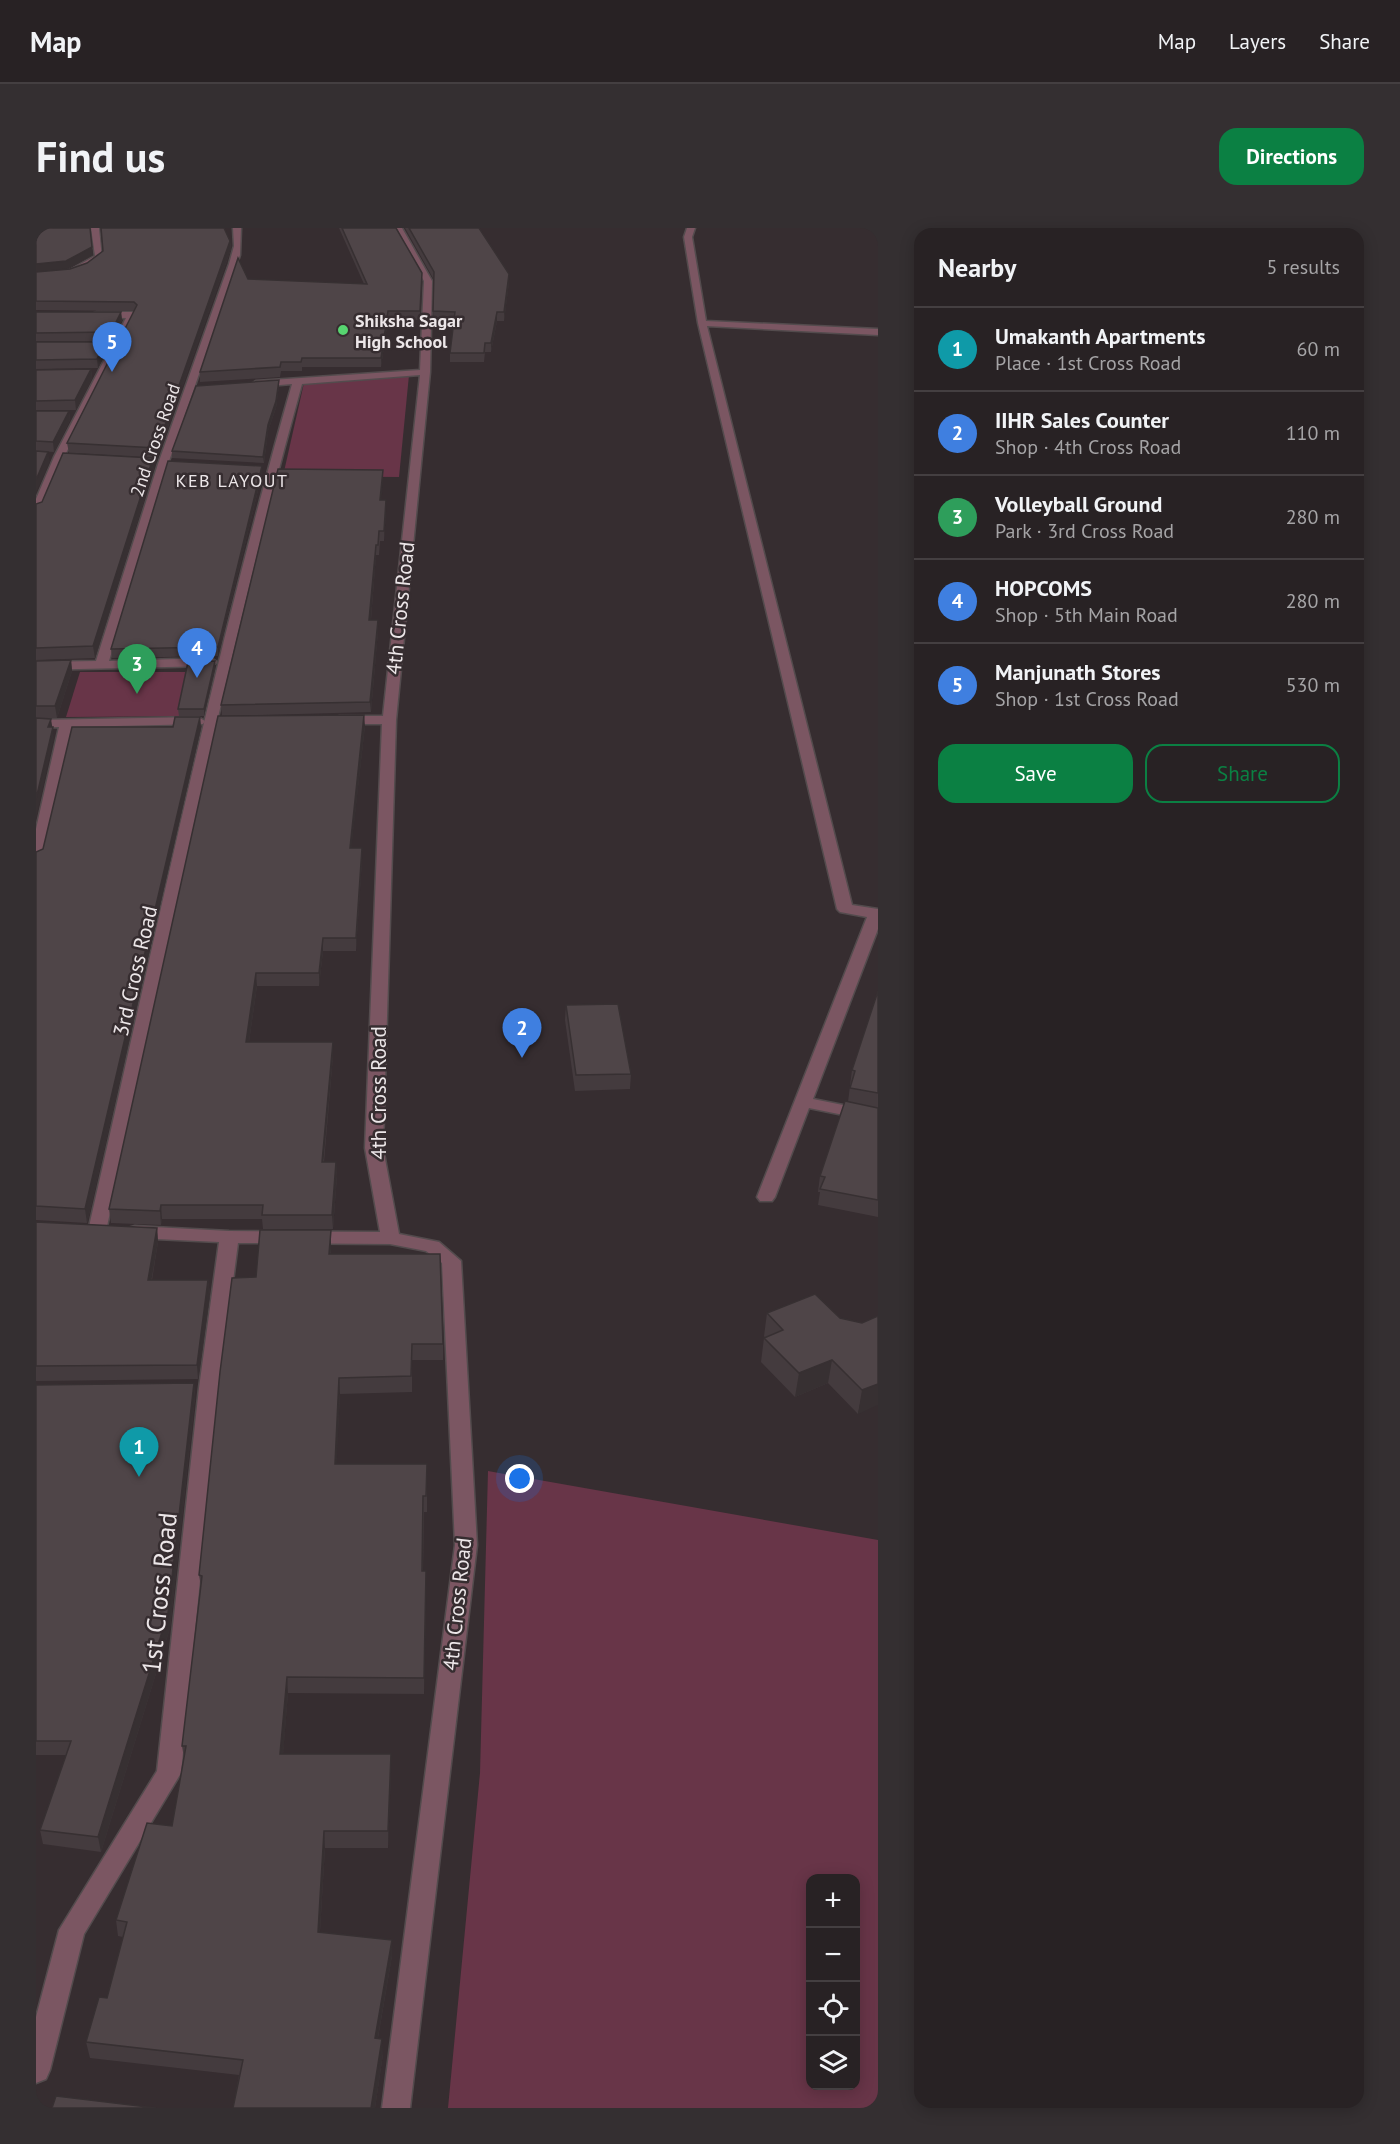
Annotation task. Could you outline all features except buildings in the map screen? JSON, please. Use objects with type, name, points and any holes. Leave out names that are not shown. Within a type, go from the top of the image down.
[{"type":"street","name":"2nd Cross Road","points":[[101,664],[195,387],[226,278],[238,252],[240,236],[237,228]]},
{"type":"street","name":"4th Cross Road","points":[[396,2108],[466,1545],[451,1261],[432,1246],[390,1238],[374,1148],[389,720],[425,372],[428,281],[398,228]]},
{"type":"street","points":[[691,228],[688,237],[702,323],[845,909],[877,914],[766,1197]]},
{"type":"street","points":[[36,277],[71,275],[86,268],[99,257],[95,229],[84,230]]},
{"type":"street","points":[[36,512],[59,457],[132,315],[84,315]]},
{"type":"street","points":[[702,323],[878,332]]},
{"type":"street","points":[[105,346],[116,346]]},
{"type":"street","points":[[244,384],[425,372]]},
{"type":"street","points":[[91,373],[102,373]]},
{"type":"street","name":"3rd Cross Road","points":[[97,1231],[218,721],[225,662],[267,469],[298,381]]},
{"type":"street","points":[[70,415],[81,415]]},
{"type":"street","points":[[48,456],[71,458]]},
{"type":"street","points":[[151,463],[168,464]]},
{"type":"street","points":[[36,666],[225,662]]},
{"type":"street","points":[[330,720],[389,720]]},
{"type":"street","points":[[36,724],[218,721]]},
{"type":"street","points":[[36,861],[66,723]]},
{"type":"street","points":[[803,1102],[878,1117]]},
{"type":"street","points":[[77,1230],[229,1237],[390,1238]]},
{"type":"street","name":"1st Cross Road","points":[[36,2070],[72,1930],[169,1773],[209,1388],[229,1237]]},
{"type":"street","points":[[186,1389],[209,1388]]},
{"type":"shaded area","points":[[409,375],[399,477],[283,476],[304,383]]},
{"type":"shaded area","points":[[80,672],[204,672],[196,716],[66,717]]},
{"type":"shaded area","points":[[488,1471],[878,1540],[878,2108],[448,2108],[480,1773]]},
{"type":"place","name":"Shiksha Sagar High School","points":[[343,330]]},
{"type":"place","name":"Manjunath Stores","points":[[112,372]]},
{"type":"place","name":"HOPCOMS","points":[[197,678]]},
{"type":"place","name":"Volleyball Ground","points":[[137,694]]},
{"type":"place","name":"IIHR Sales Counter","points":[[522,1058]]},
{"type":"place","name":"Umakanth Apartments","points":[[139,1477]]},
{"type":"district","name":"KEB LAYOUT","points":[[232,480]]}]
